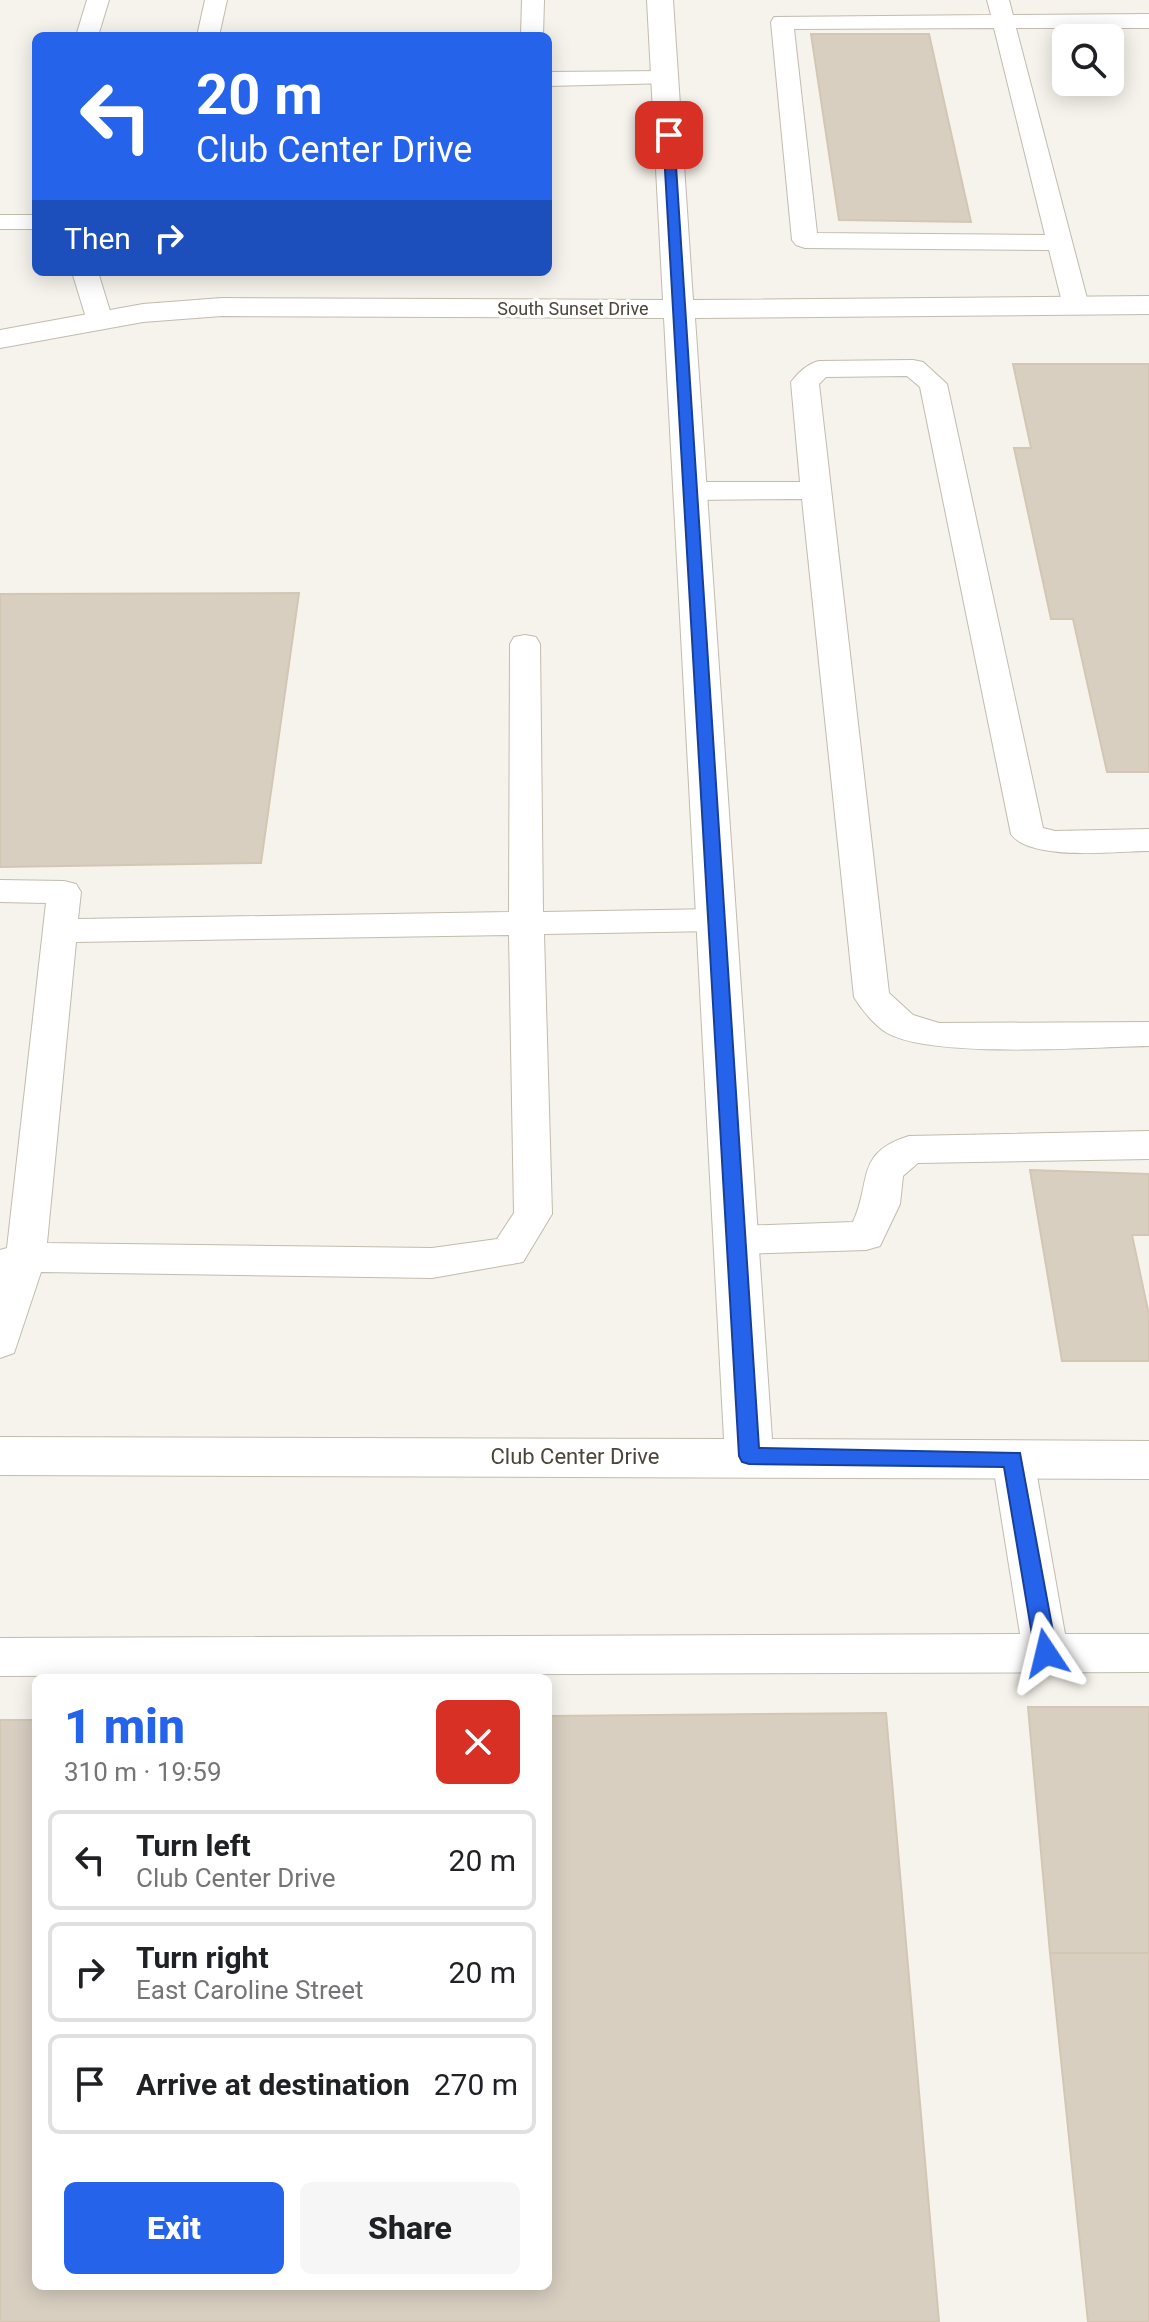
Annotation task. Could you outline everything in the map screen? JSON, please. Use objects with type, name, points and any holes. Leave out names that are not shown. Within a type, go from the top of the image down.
[{"type":"street","points":[[660,0],[749,1456]]},
{"type":"street","name":"South Sunset Drive","points":[[0,339],[169,310],[222,307],[679,309],[1149,305]]},
{"type":"street","name":"Club Center Drive","points":[[0,1456],[749,1456],[1149,1460]]},
{"type":"lane","points":[[88,32],[98,0]]},
{"type":"lane","points":[[209,32],[216,0]]},
{"type":"lane","points":[[532,32],[533,0]]},
{"type":"lane","points":[[1001,10],[1076,306]]},
{"type":"lane","points":[[1060,243],[805,240],[782,22],[1001,10],[1138,14]]},
{"type":"lane","points":[[552,79],[665,78]]},
{"type":"lane","points":[[0,222],[32,222]]},
{"type":"lane","points":[[86,276],[100,321]]},
{"type":"lane","points":[[1149,840],[1053,842],[1028,834],[933,384],[913,368],[819,369],[805,382],[872,997],[900,1024],[939,1035],[1149,1034]]},
{"type":"lane","points":[[690,491],[815,490]]},
{"type":"lane","points":[[13,1261],[432,1263],[509,1252],[533,1214],[526,923],[525,644]]},
{"type":"lane","points":[[0,891],[64,892],[0,1342]]},
{"type":"lane","points":[[60,931],[716,920]]},
{"type":"lane","points":[[737,1240],[866,1236],[881,1204],[884,1170],[909,1150],[1149,1145]]},
{"type":"lane","points":[[1013,1459],[1046,1653]]},
{"type":"lane","points":[[0,1657],[1149,1653]]},
{"type":"building","points":[[811,34],[929,34],[971,222],[839,220]]},
{"type":"building","points":[[1013,364],[1149,364],[1149,772],[1107,772],[1073,619],[1051,619],[1014,448],[1031,448]]},
{"type":"building","points":[[299,593],[261,863],[0,867],[0,594]]},
{"type":"building","points":[[1030,1170],[1149,1174],[1149,1235],[1132,1235],[1149,1315],[1149,1361],[1062,1361]]},
{"type":"building","points":[[1028,1707],[1149,1707],[1149,1953],[1050,1953]]},
{"type":"building","points":[[886,1713],[939,2322],[0,2322],[0,1720],[32,1720],[32,2290],[552,2290],[552,1716]]},
{"type":"building","points":[[1050,1953],[1149,1953],[1149,2322],[1088,2322]]},
{"type":"route","points":[[669,135],[749,1456],[1013,1459],[1046,1653]]}]
